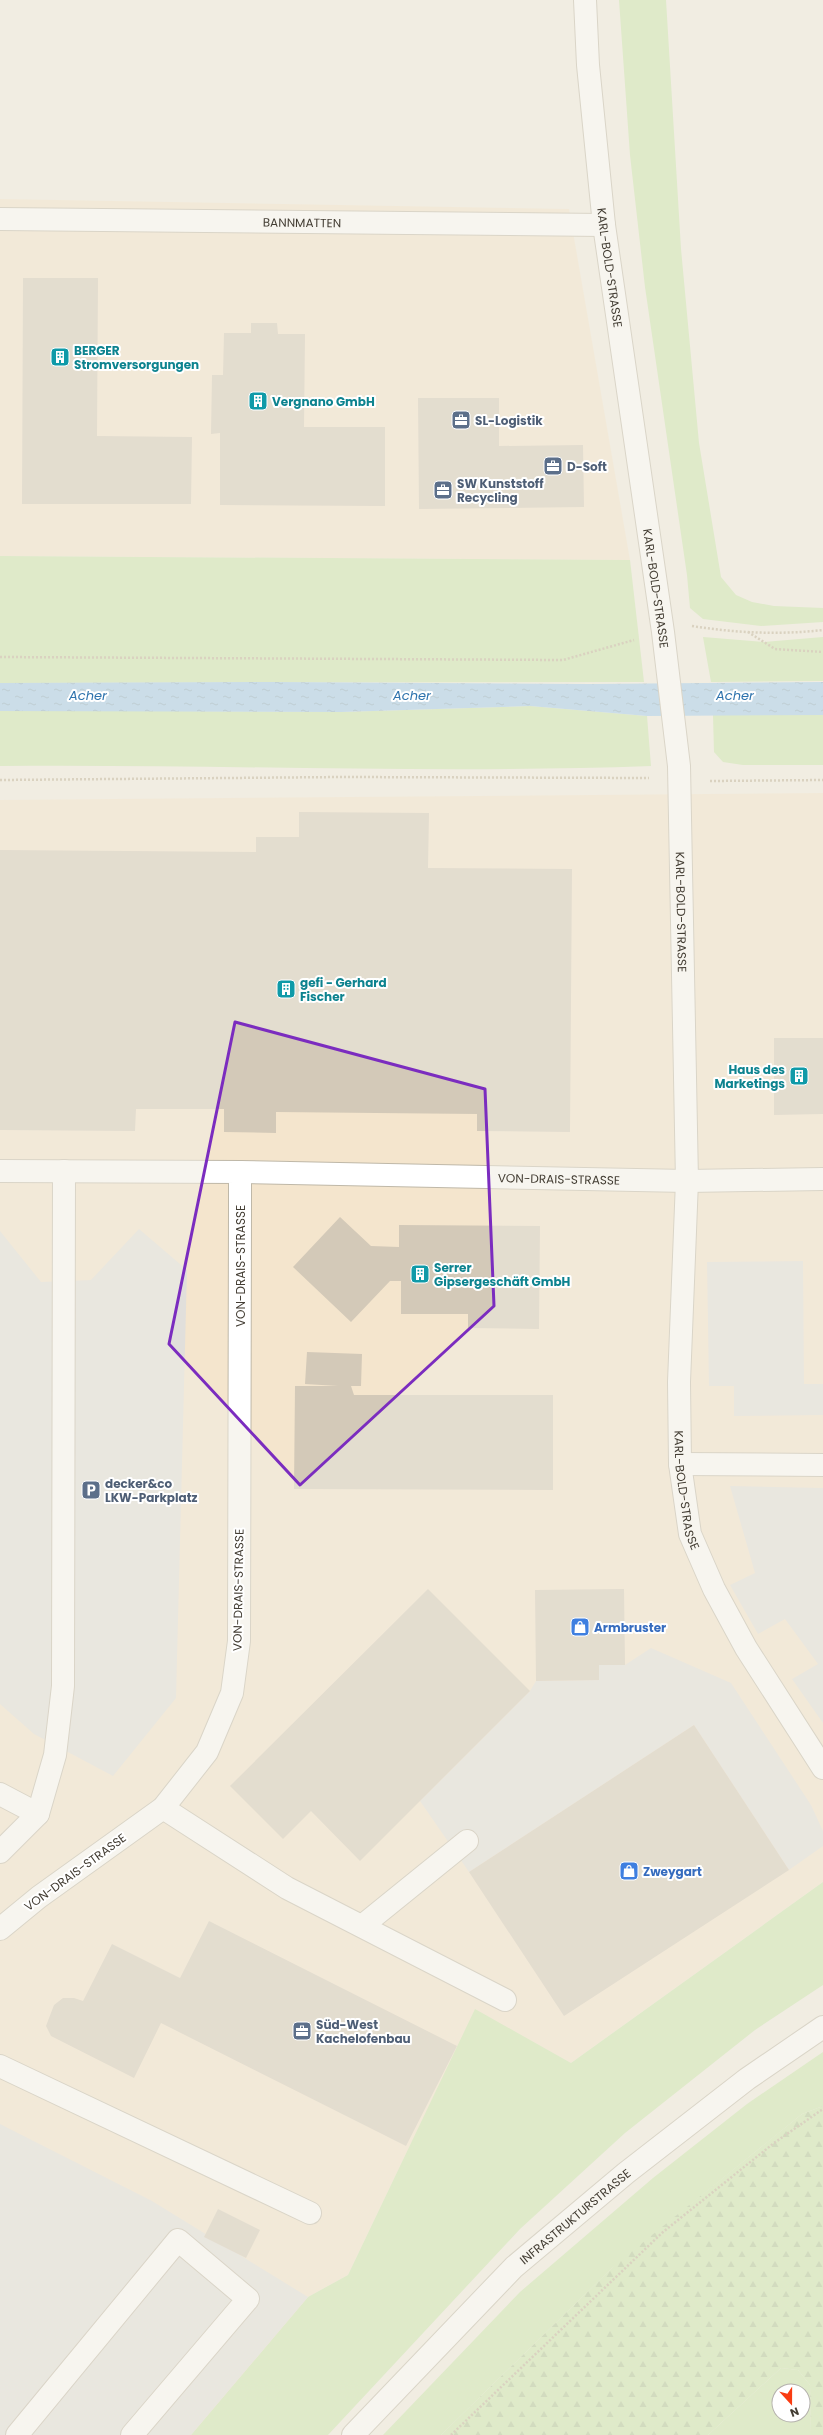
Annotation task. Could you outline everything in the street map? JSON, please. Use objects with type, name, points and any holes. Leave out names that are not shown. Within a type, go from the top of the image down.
[{"type":"street","name":"KARL-BOLD-STRASSE","points":[[584,0],[588,65],[604,225],[663,632],[679,774],[687,1181],[679,1382],[680,1464],[690,1534],[714,1589],[746,1648],[822,1766]]},
{"type":"street","name":"BANNMATTEN","points":[[0,219],[604,225]]},
{"type":"street","name":"VON-DRAIS-STRASSE","points":[[0,1171],[240,1172],[687,1181]]},
{"type":"street","points":[[0,1852],[38,1814],[55,1755],[63,1686],[64,1171]]},
{"type":"street","name":"VON-DRAIS-STRASSE","points":[[0,1929],[39,1897],[163,1808],[207,1752],[232,1693],[239,1641],[240,1172]]},
{"type":"street","points":[[687,1181],[823,1179]]},
{"type":"street","points":[[680,1464],[823,1465]]},
{"type":"street","points":[[0,1794],[38,1814]]},
{"type":"street","points":[[163,1808],[287,1888],[505,2000]]},
{"type":"street","points":[[362,1926],[467,1841]]},
{"type":"street","name":"INFRASTRUKTURSTRASSE","points":[[353,2435],[514,2268],[626,2173],[747,2079],[823,2027]]},
{"type":"street","points":[[0,2066],[310,2213]]},
{"type":"street","points":[[18,2435],[178,2240],[248,2299],[132,2435]]},
{"type":"path","points":[[0,657],[563,660],[663,632],[686,624],[723,631],[783,634],[823,630]]},
{"type":"path","points":[[748,632],[775,649],[823,652]]},
{"type":"path","points":[[0,780],[358,777],[652,778],[679,774],[823,780]]},
{"type":"path","points":[[451,2435],[663,2232],[774,2143],[823,2109]]},
{"type":"highlighted area","points":[[235,1022],[485,1089],[494,1306],[300,1485],[169,1344]]},
{"type":"shaded area","points":[[0,199],[569,209],[630,560],[0,556]]},
{"type":"shaded area","points":[[823,793],[823,1882],[571,2063],[475,2010],[348,2275],[308,2297],[198,2435],[0,2435],[0,800]]},
{"type":"shaded area","name":"decker&co LKW-Parkplatz","points":[[139,1229],[187,1270],[176,1698],[113,1776],[34,1734],[0,1704],[0,1231],[41,1282],[91,1280]]},
{"type":"shaded area","points":[[803,1261],[804,1384],[823,1384],[823,1415],[734,1416],[734,1386],[709,1386],[707,1262]]},
{"type":"shaded area","points":[[730,1486],[823,1488],[823,1723],[792,1679],[818,1664],[785,1619],[758,1634],[730,1585],[755,1573]]},
{"type":"shaded area","points":[[651,1648],[731,1683],[811,1805],[823,1831],[823,1846],[789,1870],[694,1725],[469,1872],[420,1801],[530,1691],[536,1681],[599,1680],[599,1665],[625,1665]]},
{"type":"shaded area","points":[[0,2124],[152,2201],[308,2297],[191,2435],[0,2435]]},
{"type":"green space","points":[[619,0],[666,0],[681,249],[699,443],[721,577],[736,595],[752,602],[774,606],[823,608],[823,622],[761,626],[703,619],[690,608],[687,575],[645,287],[630,155]]},
{"type":"green space","points":[[0,556],[630,560],[644,682],[0,683]]},
{"type":"green space","points":[[703,637],[764,642],[823,637],[823,681],[711,682]]},
{"type":"green space","points":[[530,706],[647,716],[651,766],[407,769],[0,766],[0,710],[341,712]]},
{"type":"green space","points":[[713,715],[823,715],[823,765],[743,765],[723,762],[714,752]]},
{"type":"green space","points":[[823,1882],[823,1985],[755,2030],[625,2133],[520,2229],[328,2435],[191,2435],[308,2297],[348,2275],[475,2009],[571,2063]]},
{"type":"green space","points":[[823,2052],[823,2106],[802,2114],[612,2268],[441,2435],[383,2435],[520,2292],[653,2178],[747,2104]]},
{"type":"green space","points":[[823,2106],[823,2435],[811,2435],[811,2383],[808,2383],[798,2370],[781,2368],[708,2435],[441,2435],[616,2264],[802,2114]]},
{"type":"green space","points":[[781,2368],[798,2370],[808,2383],[771,2383],[771,2423],[811,2423],[811,2435],[708,2435]]},
{"type":"water","name":"Acher","points":[[273,682],[589,684],[823,682],[823,715],[647,716],[530,706],[341,712],[0,711],[0,683]]},
{"type":"building","name":"BERGER Stromversorgungen","points":[[23,278],[98,278],[97,436],[192,437],[191,504],[22,504]]},
{"type":"building","name":"Vergnano GmbH","points":[[251,323],[277,323],[278,334],[305,334],[304,427],[385,427],[385,506],[220,505],[220,433],[211,434],[212,375],[223,375],[224,333],[251,333]]},
{"type":"building","points":[[418,398],[499,398],[499,446],[583,445],[584,507],[419,509]]},
{"type":"building","name":"gefi - Gerhard Fischer","points":[[299,812],[429,813],[428,868],[572,869],[570,1132],[477,1131],[477,1114],[276,1112],[276,1133],[224,1132],[224,1109],[136,1109],[135,1131],[0,1130],[0,850],[256,852],[256,837],[299,837]]},
{"type":"building","name":"Haus des Marketings","points":[[774,1038],[823,1038],[823,1114],[774,1115]]},
{"type":"building","name":"Serrer Gipsergeschäft GmbH","points":[[340,1217],[371,1246],[399,1247],[399,1225],[540,1226],[539,1329],[468,1328],[468,1314],[401,1314],[401,1281],[390,1281],[351,1322],[293,1267]]},
{"type":"building","points":[[307,1352],[362,1354],[361,1386],[351,1386],[354,1395],[553,1395],[553,1490],[294,1489],[295,1386],[338,1386],[305,1384]]},
{"type":"building","points":[[428,1589],[530,1691],[360,1861],[311,1811],[283,1839],[230,1786]]},
{"type":"building","name":"Armbruster","points":[[624,1589],[625,1665],[599,1665],[599,1680],[536,1681],[535,1590]]},
{"type":"building","name":"Zweygart","points":[[694,1725],[789,1870],[564,2016],[469,1872]]},
{"type":"building","name":"Süd-West Kachelofenbau","points":[[209,1921],[457,2046],[406,2146],[161,2023],[134,2078],[51,2036],[46,2026],[54,2005],[63,1998],[74,1998],[83,2001],[112,1944],[180,1978]]},
{"type":"building","points":[[218,2209],[260,2230],[246,2258],[204,2237]]},
{"type":"place","name":"BERGER Stromversorgungen","points":[[60,357]]},
{"type":"place","name":"Vergnano GmbH","points":[[258,401]]},
{"type":"place","name":"SL-Logistik","points":[[461,420]]},
{"type":"place","name":"D-Soft","points":[[553,466]]},
{"type":"place","name":"SW Kunststoff Recycling","points":[[443,490]]},
{"type":"place","name":"gefi - Gerhard Fischer","points":[[286,989]]},
{"type":"place","name":"Haus des Marketings","points":[[799,1076]]},
{"type":"place","name":"Serrer Gipsergeschäft GmbH","points":[[420,1274]]},
{"type":"place","name":"decker&co LKW-Parkplatz","points":[[91,1490]]},
{"type":"place","name":"Armbruster","points":[[580,1627]]},
{"type":"place","name":"Zweygart","points":[[629,1871]]},
{"type":"place","name":"Süd-West Kachelofenbau","points":[[302,2031]]}]
